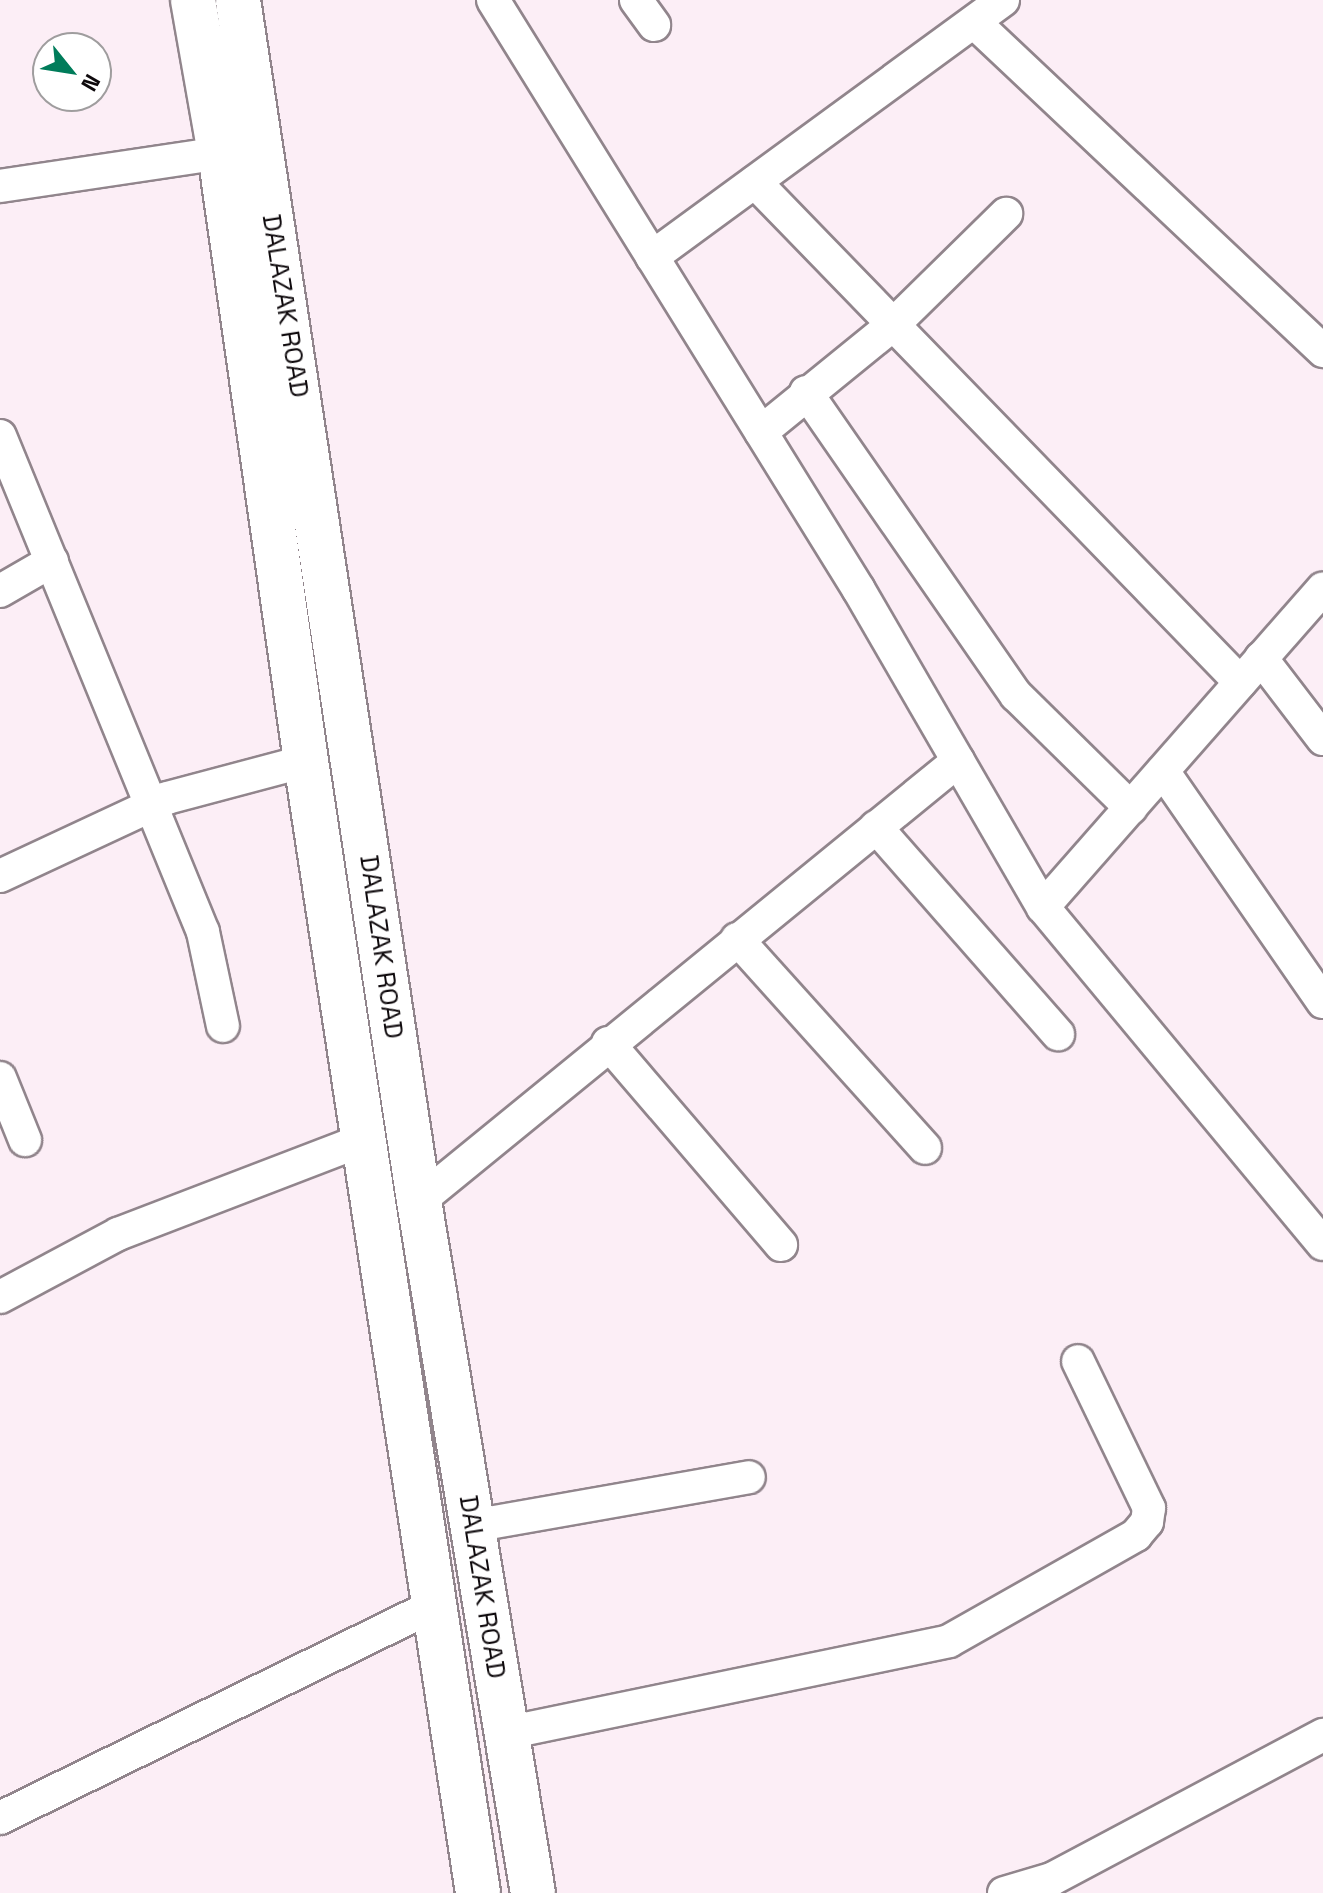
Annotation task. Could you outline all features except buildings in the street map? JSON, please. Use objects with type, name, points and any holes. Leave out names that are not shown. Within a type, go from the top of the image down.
[{"type":"main road","name":"DALAZAK ROAD","points":[[193,0],[220,153],[306,761],[478,1893]]},
{"type":"main road","name":"DALAZAK ROAD","points":[[238,0],[419,1201],[533,1893]]},
{"type":"main road","points":[[306,761],[351,746]]},
{"type":"street","points":[[493,0],[761,432],[1043,907],[1312,1204],[1323,1244]]},
{"type":"street","points":[[652,257],[1003,0]]},
{"type":"street","points":[[974,22],[1323,351]]},
{"type":"street","points":[[0,186],[220,153]]},
{"type":"street","points":[[755,182],[1240,682]]},
{"type":"street","points":[[761,432],[806,392],[895,323],[1006,214]]},
{"type":"street","points":[[806,392],[1016,695],[1131,808]]},
{"type":"street","points":[[0,436],[154,805],[203,932],[223,1026]]},
{"type":"street","points":[[0,591],[52,561]]},
{"type":"street","points":[[1043,907],[1323,588]]},
{"type":"street","points":[[1261,658],[1323,739]]},
{"type":"street","points":[[0,876],[154,805],[306,761]]},
{"type":"street","points":[[419,1201],[608,1043],[958,761]]},
{"type":"street","points":[[1163,771],[1323,1002]]},
{"type":"street","points":[[876,827],[1058,1034]]},
{"type":"street","points":[[737,939],[925,1148]]},
{"type":"street","points":[[608,1043],[781,1245]]},
{"type":"street","points":[[0,1078],[25,1140]]},
{"type":"street","points":[[0,1297],[118,1234],[363,1140]]},
{"type":"street","points":[[506,1733],[949,1641],[1136,1535],[1147,1522],[1149,1508],[1078,1361]]},
{"type":"street","points":[[472,1526],[749,1477]]},
{"type":"street","points":[[0,1818],[433,1606]]},
{"type":"street","points":[[1004,1893],[1052,1879],[1323,1735]]}]
